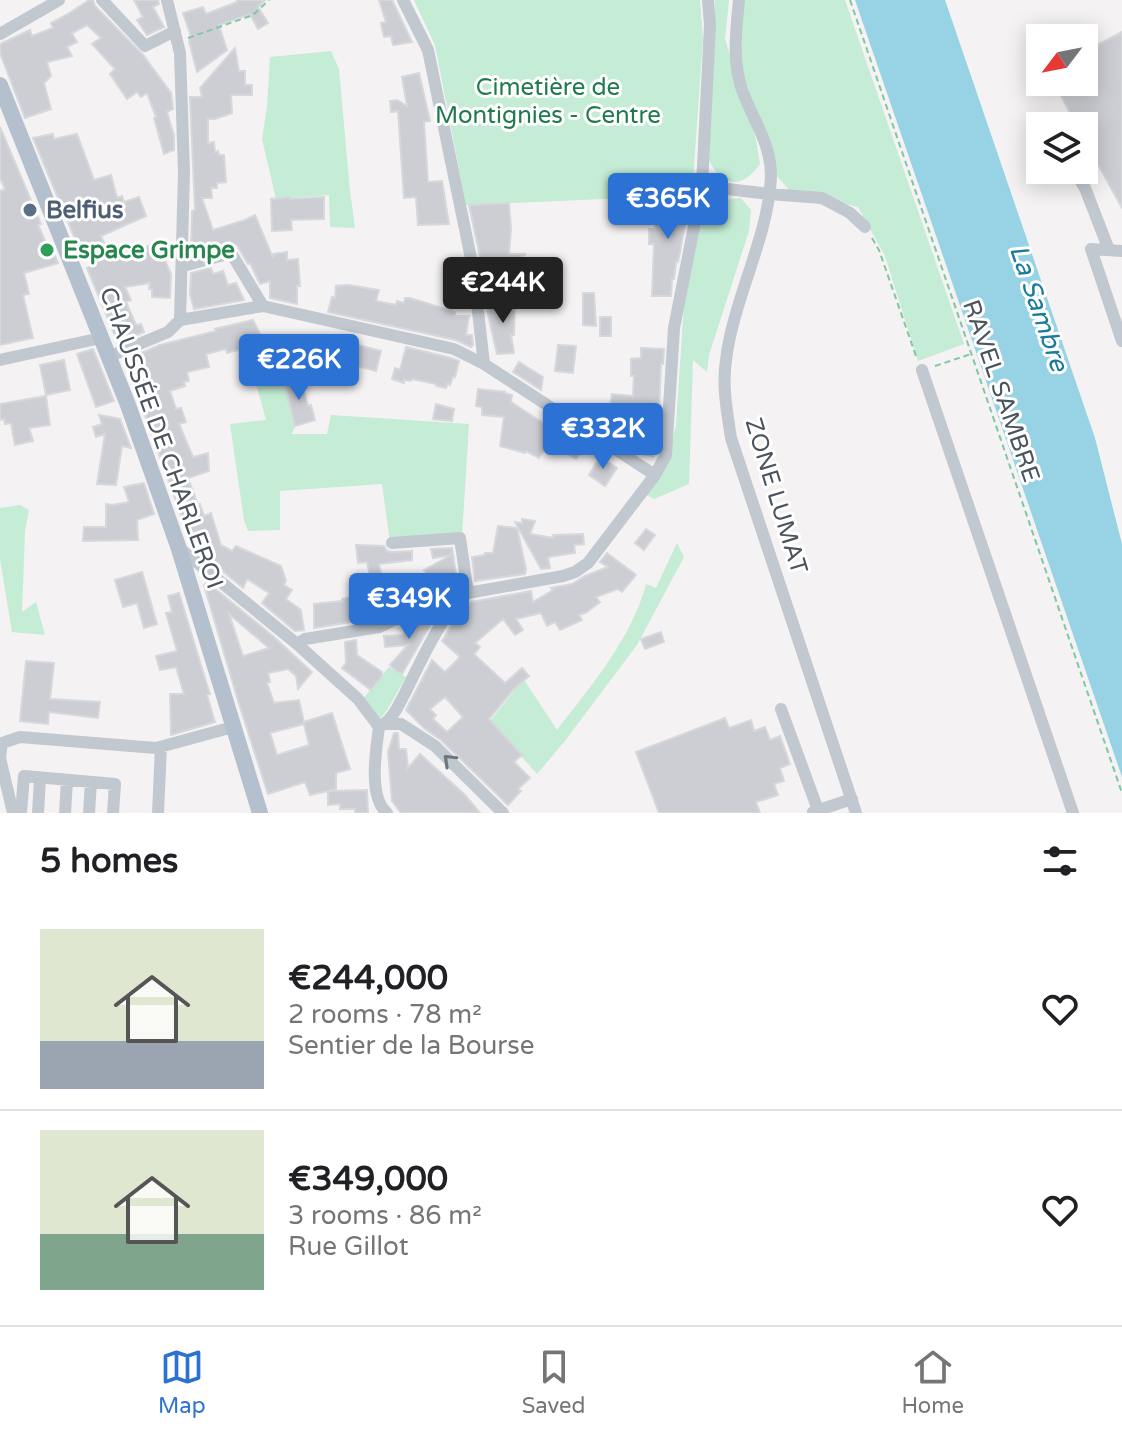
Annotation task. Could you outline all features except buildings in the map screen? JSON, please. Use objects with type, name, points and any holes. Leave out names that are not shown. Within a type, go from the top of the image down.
[{"type":"main road","name":"CHAUSSÉE DE CHARLEROI","points":[[0,85],[128,405],[178,546],[260,813]]},
{"type":"street","points":[[0,34],[59,0]]},
{"type":"street","points":[[102,0],[145,46],[176,36]]},
{"type":"street","points":[[167,0],[180,53],[184,172],[180,320]]},
{"type":"street","points":[[403,0],[428,50],[473,268],[484,364]]},
{"type":"street","points":[[297,644],[305,639],[379,627],[455,591],[468,593],[563,576],[582,568],[655,475],[666,455],[674,328],[702,186],[710,25],[708,0]]},
{"type":"street","name":"ZONE LUMAT","points":[[739,0],[736,67],[743,92],[768,149],[769,194],[726,359],[724,398],[731,438],[856,813]]},
{"type":"street","points":[[1083,184],[1115,251]]},
{"type":"street","points":[[702,186],[822,198],[850,213],[865,227]]},
{"type":"street","points":[[1115,251],[1091,249],[1122,341]]},
{"type":"street","points":[[183,266],[231,253],[263,306]]},
{"type":"street","points":[[108,357],[168,332],[180,320],[263,306],[454,349],[484,364],[655,475]]},
{"type":"street","points":[[0,360],[101,338]]},
{"type":"street","points":[[922,370],[1073,813]]},
{"type":"street","points":[[392,543],[460,538],[468,593]]},
{"type":"street","points":[[178,546],[297,644],[358,699],[382,726]]},
{"type":"street","points":[[382,811],[376,792],[376,753],[382,726],[394,713],[451,609],[468,593]]},
{"type":"street","points":[[781,709],[815,812],[852,799]]},
{"type":"street","points":[[382,726],[401,724],[413,730],[435,746],[503,813]]},
{"type":"street","points":[[13,813],[0,758],[2,743],[20,737],[156,748],[233,727]]},
{"type":"street","points":[[158,813],[161,747]]},
{"type":"street","points":[[21,813],[24,776],[115,784],[113,813]]},
{"type":"street","points":[[38,813],[40,778]]},
{"type":"street","points":[[65,813],[67,780]]},
{"type":"street","points":[[89,813],[91,782]]},
{"type":"path","points":[[176,36],[253,15],[269,0]]},
{"type":"path","name":"RAVEL SAMBRE","points":[[850,0],[1122,793]]},
{"type":"path","points":[[865,227],[879,250],[922,370],[971,354]]},
{"type":"green space","name":"Cimetière de Montignies - Centre","points":[[414,0],[700,0],[703,38],[692,195],[466,205],[435,45]]},
{"type":"green space","points":[[715,0],[729,0],[725,39],[756,140],[760,164],[746,178],[733,182],[720,176],[709,160]]},
{"type":"green space","points":[[743,0],[845,0],[964,344],[918,361],[885,256],[858,207],[789,190],[778,177],[743,78],[740,43]]},
{"type":"green space","points":[[331,51],[339,69],[355,228],[330,227],[329,195],[276,199],[262,139],[270,57]]},
{"type":"green space","points":[[741,198],[751,210],[749,231],[709,355],[707,372],[693,360],[689,484],[654,499],[643,493],[666,467],[676,425],[687,260],[708,202]]},
{"type":"green space","points":[[277,358],[295,426],[292,434],[327,434],[331,415],[469,424],[462,536],[390,542],[382,484],[280,491],[280,530],[248,531],[230,424],[266,420],[250,362]]},
{"type":"green space","points":[[20,505],[29,510],[25,531],[22,612],[36,602],[45,635],[12,632],[0,559],[0,508]]},
{"type":"green space","points":[[677,543],[684,557],[637,645],[537,774],[490,721],[514,691],[521,675],[557,730],[620,643],[640,604],[646,584],[656,588]]},
{"type":"green space","points":[[389,667],[406,677],[380,719],[362,700]]},
{"type":"water","name":"La Sambre","points":[[855,0],[945,0],[1095,438],[1122,544],[1122,777]]},
{"type":"place","name":"Belfius","points":[[30,210]]},
{"type":"place","name":"Espace Grimpe","points":[[47,250]]}]
